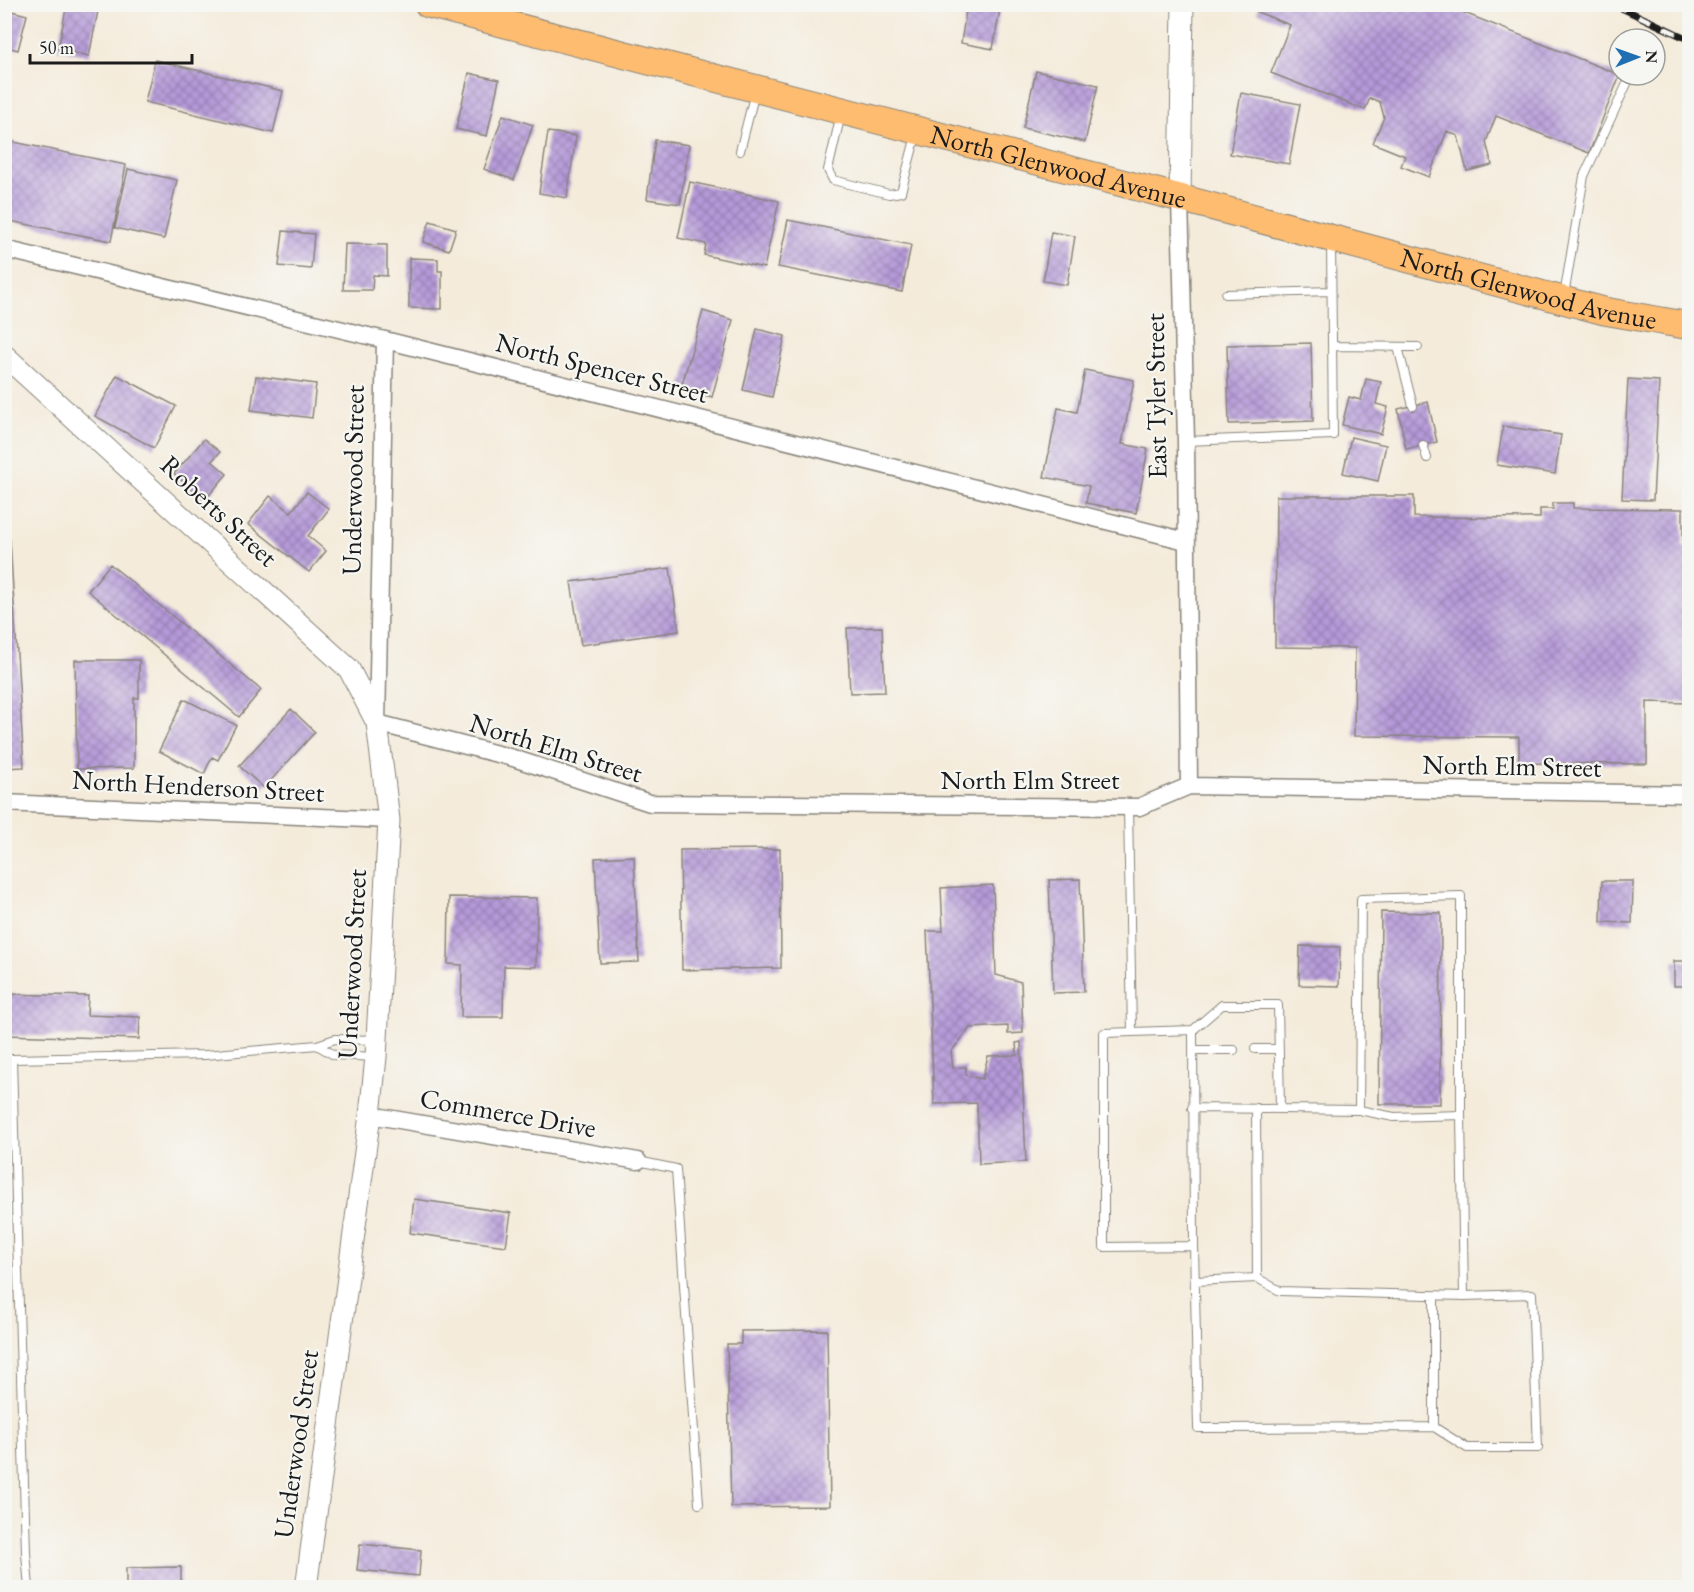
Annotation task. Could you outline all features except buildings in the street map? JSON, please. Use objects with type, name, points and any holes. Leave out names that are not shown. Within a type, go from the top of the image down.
[{"type":"main road","name":"North Glenwood Avenue","points":[[428,4],[1180,198],[1604,311],[1689,326]]},
{"type":"street","name":"East Tyler Street","points":[[1183,4],[1180,198],[1186,441],[1190,786]]},
{"type":"street","name":"North Spencer Street","points":[[4,249],[385,340],[1186,541]]},
{"type":"street","name":"Underwood Street","points":[[306,1587],[370,1115],[376,1048],[389,820],[377,723],[385,340]]},
{"type":"street","name":"Roberts Street","points":[[4,355],[349,669],[377,723]]},
{"type":"street","name":"North Elm Street","points":[[377,723],[513,758],[650,803],[1139,807],[1190,786],[1689,794]]},
{"type":"street","name":"North Henderson Street","points":[[4,803],[389,820]]},
{"type":"street","name":"Commerce Drive","points":[[370,1115],[638,1161]]},
{"type":"lane","points":[[1563,300],[1584,176],[1625,87]]},
{"type":"lane","points":[[740,151],[756,89]]},
{"type":"lane","points":[[842,111],[828,170],[833,180],[855,186],[889,194],[901,192],[918,131]]},
{"type":"lane","points":[[1186,441],[1333,435],[1331,239]]},
{"type":"lane","points":[[1226,294],[1331,291]]},
{"type":"lane","points":[[1333,346],[1418,347]]},
{"type":"lane","points":[[1398,347],[1413,406]]},
{"type":"lane","points":[[1423,445],[1427,458]]},
{"type":"lane","points":[[1128,807],[1132,1032]]},
{"type":"lane","points":[[1359,1110],[1361,898],[1461,896],[1464,1296]]},
{"type":"lane","points":[[1194,1246],[1104,1247],[1104,1033],[1193,1030],[1222,1005],[1278,1005],[1280,1108]]},
{"type":"lane","points":[[1193,1030],[1192,1108],[1194,1246],[1198,1428],[1434,1427],[1467,1448],[1538,1448],[1532,1294],[1434,1296],[1280,1291],[1257,1278],[1195,1281]]},
{"type":"lane","points":[[29,1587],[8,1059],[205,1056],[316,1045],[335,1039],[376,1048]]},
{"type":"lane","points":[[316,1045],[334,1055],[376,1048]]},
{"type":"lane","points":[[1255,1049],[1279,1049]]},
{"type":"lane","points":[[1193,1050],[1234,1050]]},
{"type":"lane","points":[[1192,1108],[1359,1110],[1394,1118],[1461,1115]]},
{"type":"lane","points":[[1256,1108],[1257,1278]]},
{"type":"lane","points":[[638,1161],[676,1169],[699,1504]]},
{"type":"lane","points":[[1434,1296],[1434,1427]]},
{"type":"railway","points":[[1613,4],[1690,40]]}]
